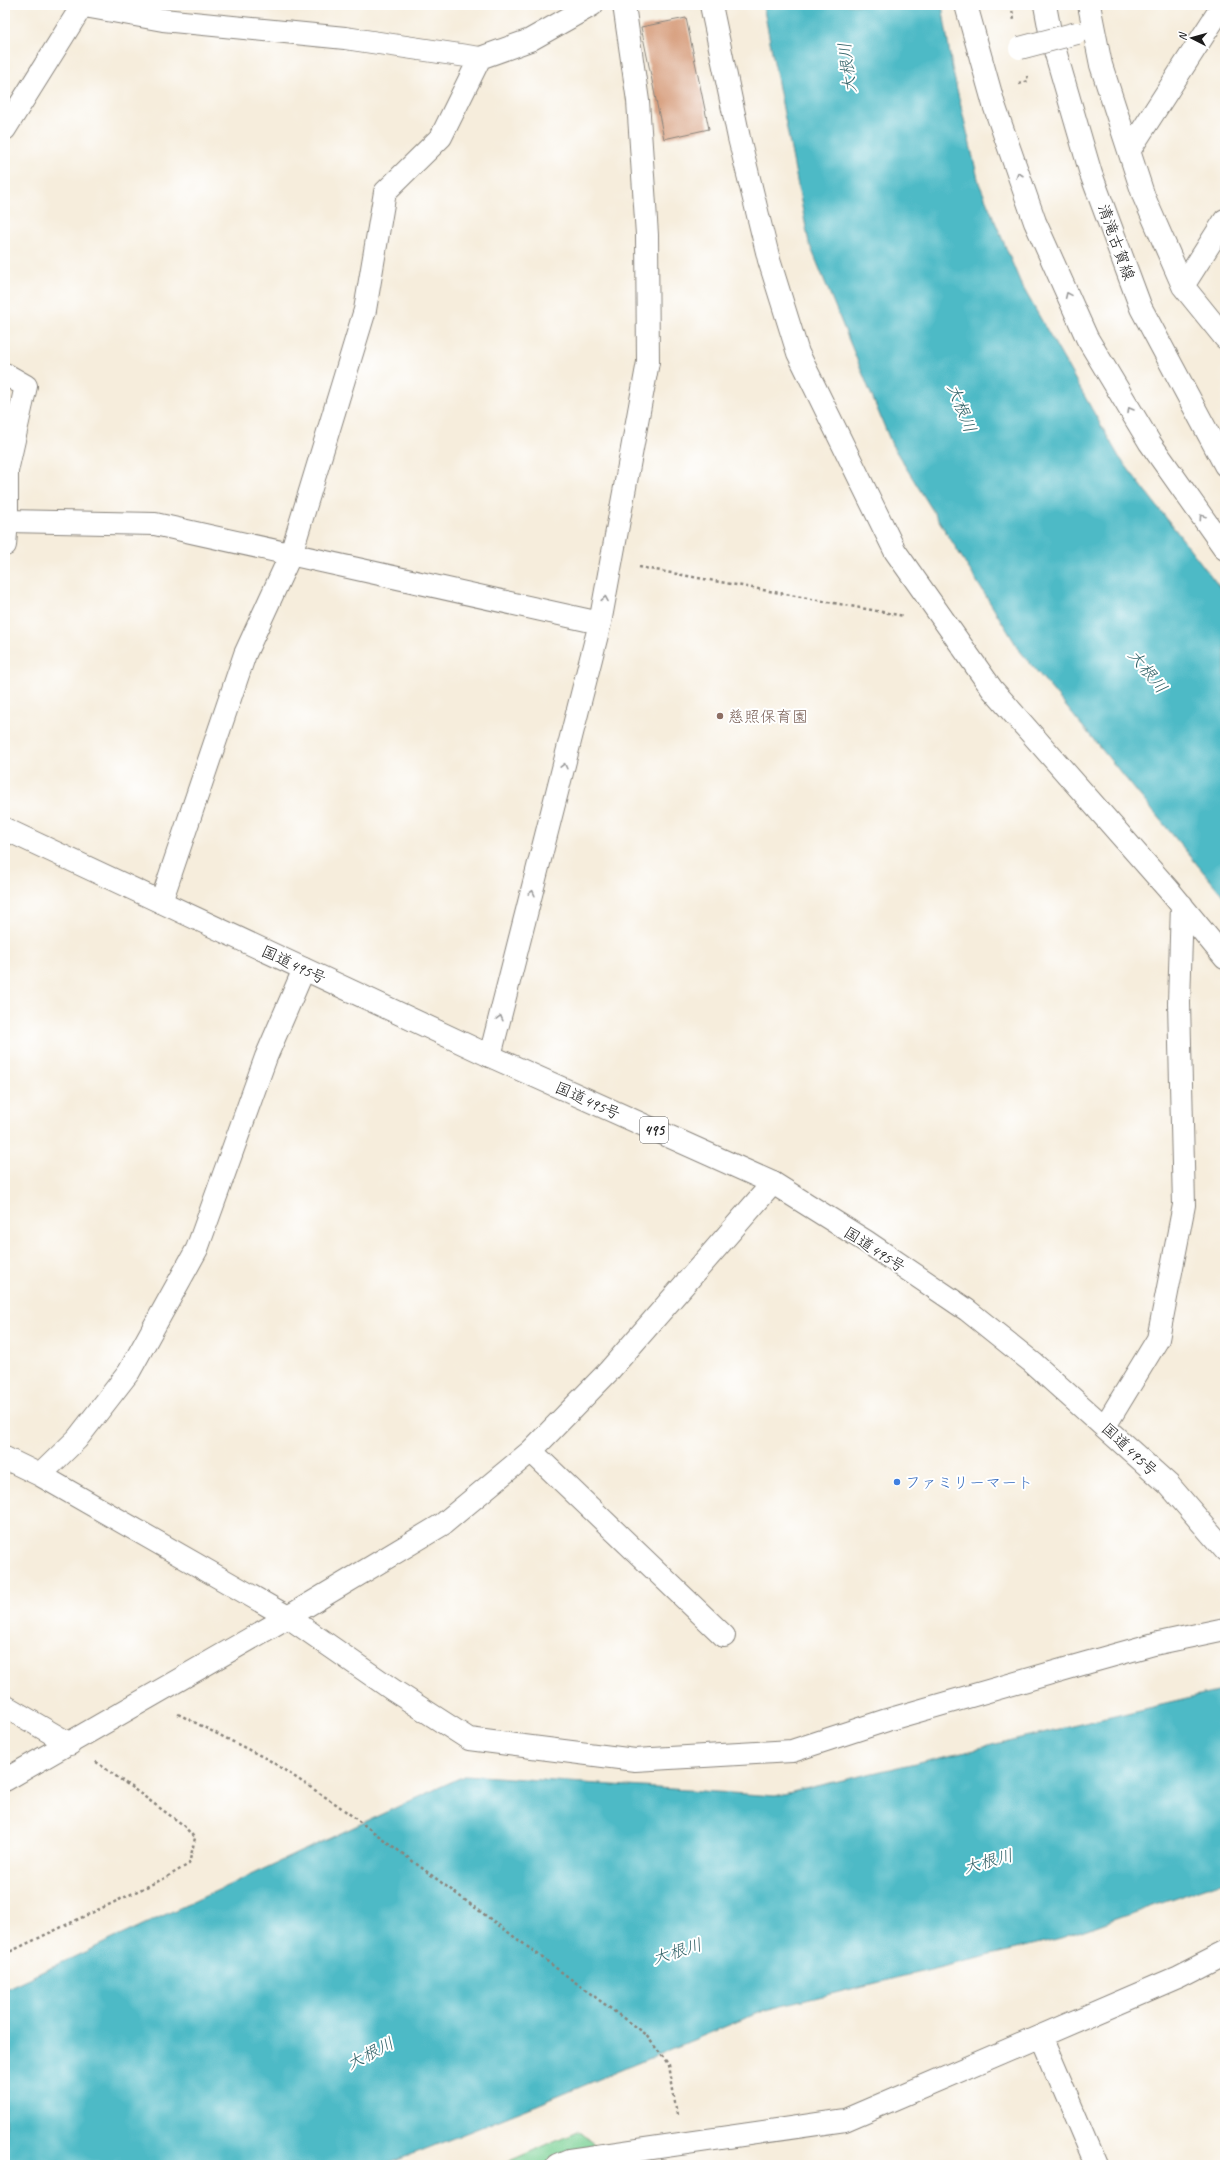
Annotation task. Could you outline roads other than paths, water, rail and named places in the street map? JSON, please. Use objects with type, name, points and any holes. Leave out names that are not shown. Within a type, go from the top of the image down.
[{"type":"main road","points":[[5,129],[86,6],[163,20],[345,38],[480,58],[530,40],[592,5]]},
{"type":"main road","points":[[490,1056],[600,623],[648,362],[647,228],[638,101],[624,5]]},
{"type":"main road","points":[[711,5],[739,138],[769,260],[798,353],[895,551],[992,689],[1182,905],[1225,958]]},
{"type":"main road","points":[[966,5],[994,105],[1035,222],[1088,338],[1150,443],[1225,549]]},
{"type":"main road","name":"清滝古賀線","points":[[1045,5],[1052,37],[1091,174],[1141,308],[1225,465]]},
{"type":"main road","points":[[1089,5],[1101,65],[1144,197],[1183,286],[1225,338]]},
{"type":"main road","points":[[1129,151],[1223,5]]},
{"type":"main road","points":[[1020,48],[1077,33]]},
{"type":"main road","points":[[161,902],[245,654],[291,554],[365,310],[385,192],[441,137],[480,58]]},
{"type":"main road","points":[[1183,286],[1225,220]]},
{"type":"main road","points":[[5,374],[26,386],[7,471],[7,521],[5,545]]},
{"type":"main road","points":[[7,521],[155,524],[600,623]]},
{"type":"main road","name":"国道495号","points":[[5,829],[490,1056],[773,1183],[867,1242],[967,1310],[1033,1363],[1169,1485],[1225,1550]]},
{"type":"main road","points":[[1105,1426],[1158,1339],[1184,1205],[1179,1003],[1182,905]]},
{"type":"main road","points":[[40,1475],[78,1439],[129,1372],[197,1249],[266,1057],[304,969]]},
{"type":"main road","points":[[5,1780],[288,1618],[443,1524],[531,1451],[608,1372],[773,1183]]},
{"type":"main road","points":[[531,1451],[724,1636]]},
{"type":"main road","points":[[5,1458],[40,1475],[288,1618],[469,1739],[635,1760],[792,1751],[887,1720],[1154,1644],[1225,1629]]},
{"type":"main road","points":[[5,1706],[70,1744]]},
{"type":"main road","points":[[557,2165],[569,2160],[845,2120],[1178,1977],[1225,1953]]},
{"type":"main road","points":[[1041,2036],[1096,2165]]},
{"type":"water","name":"大根川","points":[[763,5],[942,5],[952,68],[979,183],[1021,284],[1119,457],[1225,594],[1225,898],[1020,651],[892,445],[809,243]]},
{"type":"water","name":"大根川","points":[[1225,1690],[1225,1881],[1061,1938],[765,2010],[537,2105],[385,2165],[5,2165],[5,1989],[466,1775],[775,1796]]},
{"type":"place","name":"慈照保育園","points":[[720,716]]},
{"type":"place","name":"ファミリーマート","points":[[897,1482]]}]
